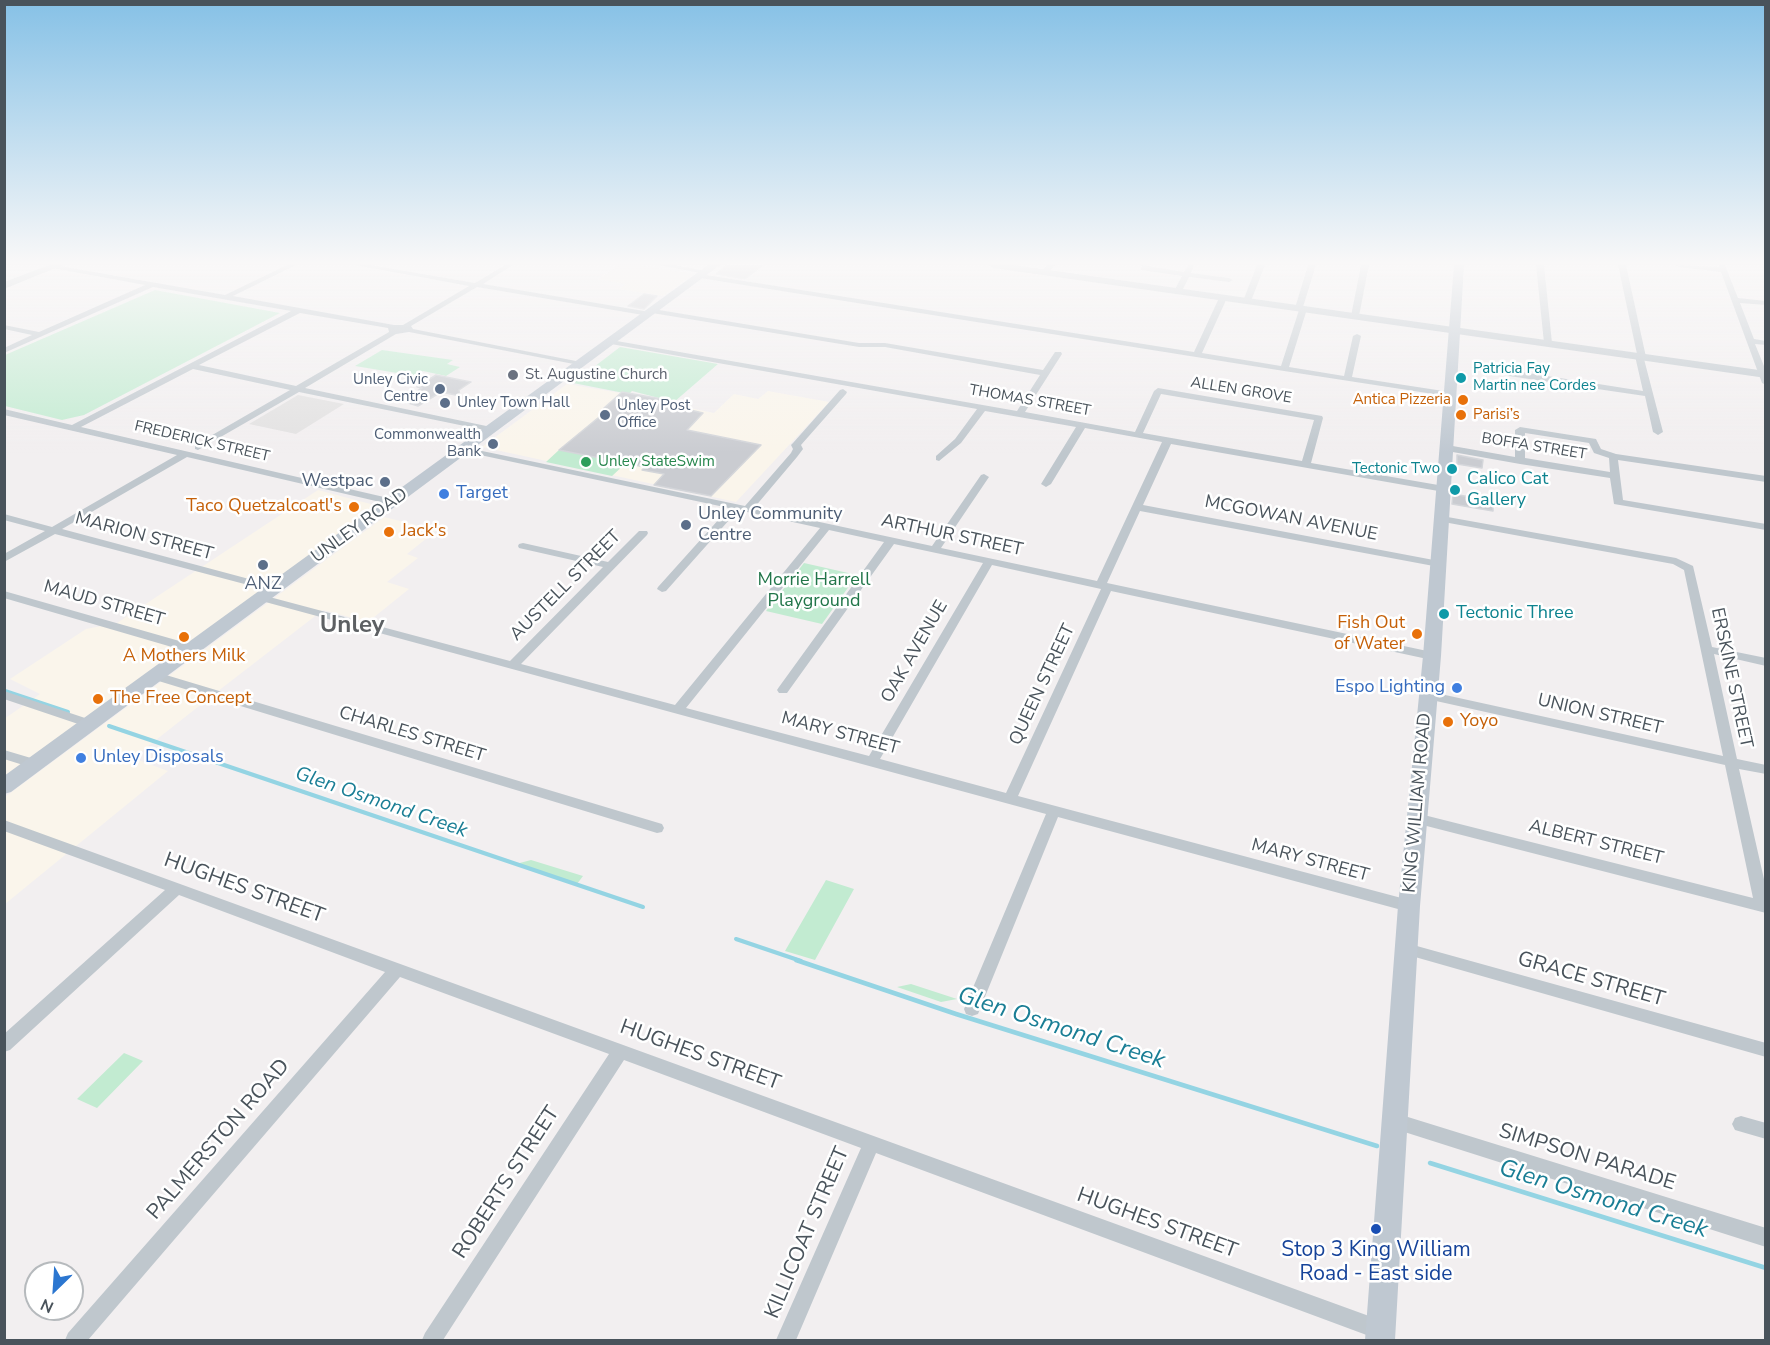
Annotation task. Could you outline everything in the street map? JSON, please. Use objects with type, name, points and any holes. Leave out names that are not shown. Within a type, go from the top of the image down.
[{"type":"main road","name":"UNLEY ROAD","points":[[4,787],[630,328]]},
{"type":"main road","name":"KING WILLIAM ROAD","points":[[1380,1335],[1409,906],[1432,656],[1455,330]]},
{"type":"street","points":[[8,328],[41,335]]},
{"type":"street","points":[[4,351],[57,328]]},
{"type":"street","points":[[73,428],[265,328]]},
{"type":"street","points":[[383,328],[394,330],[407,328],[581,364]]},
{"type":"street","points":[[750,328],[859,345],[885,345],[1046,373]]},
{"type":"street","points":[[1038,328],[1450,394]]},
{"type":"street","points":[[1197,355],[1209,328]]},
{"type":"street","points":[[1284,369],[1296,328]]},
{"type":"street","points":[[1439,328],[1641,356],[1764,377]]},
{"type":"street","points":[[1546,328],[1548,343]]},
{"type":"street","points":[[1635,328],[1658,432]]},
{"type":"street","points":[[1745,328],[1764,377]]},
{"type":"street","points":[[198,447],[394,330]]},
{"type":"street","points":[[1347,379],[1357,336]]},
{"type":"street","points":[[1750,341],[1766,343]]},
{"type":"street","name":"THOMAS STREET","points":[[611,342],[1444,489]]},
{"type":"street","points":[[1019,414],[1058,354]]},
{"type":"street","points":[[191,366],[491,430]]},
{"type":"street","points":[[1509,373],[1648,394]]},
{"type":"street","name":"ALLEN GROVE","points":[[1138,435],[1158,391],[1319,418],[1306,465]]},
{"type":"street","points":[[748,509],[795,455],[798,449],[796,445],[843,392]]},
{"type":"street","points":[[939,458],[958,441],[983,408]]},
{"type":"street","name":"FREDERICK STREET","points":[[4,412],[393,502]]},
{"type":"street","points":[[1046,484],[1082,425]]},
{"type":"street","points":[[1520,461],[1520,430],[1593,441],[1597,451],[1615,457],[1766,479]]},
{"type":"street","name":"QUEEN STREET","points":[[1010,799],[1168,440]]},
{"type":"street","name":"BOFFA STREET","points":[[1447,448],[1616,476]]},
{"type":"street","name":"ARTHUR STREET","points":[[466,449],[1432,656]]},
{"type":"street","points":[[4,559],[185,454]]},
{"type":"street","points":[[1615,457],[1618,502],[1766,527]]},
{"type":"street","points":[[935,549],[984,477]]},
{"type":"street","points":[[662,589],[736,507]]},
{"type":"street","name":"MCGOWAN AVENUE","points":[[1137,507],[1439,564]]},
{"type":"street","name":"MARION STREET","points":[[4,517],[269,593]]},
{"type":"street","name":"ERSKINE STREET","points":[[1442,519],[1686,564],[1690,570],[1730,763],[1764,907]]},
{"type":"street","points":[[678,709],[827,526]]},
{"type":"street","name":"AUSTELL STREET","points":[[513,665],[644,533]]},
{"type":"street","points":[[783,690],[891,540]]},
{"type":"street","points":[[523,546],[611,566]]},
{"type":"street","name":"OAK AVENUE","points":[[872,762],[989,561]]},
{"type":"street","name":"MARY STREET","points":[[269,593],[513,665],[1409,906]]},
{"type":"street","name":"MAUD STREET","points":[[4,594],[193,649]]},
{"type":"street","points":[[1706,650],[1766,662]]},
{"type":"street","name":"CHARLES STREET","points":[[156,676],[657,828]]},
{"type":"street","points":[[4,695],[90,724]]},
{"type":"street","name":"UNION STREET","points":[[1427,695],[1766,770]]},
{"type":"street","points":[[4,753],[36,764]]},
{"type":"street","points":[[972,1009],[1054,810]]},
{"type":"street","name":"ALBERT STREET","points":[[1416,818],[1764,907]]},
{"type":"street","name":"HUGHES STREET","points":[[4,825],[872,1143],[1380,1335]]},
{"type":"street","points":[[4,1046],[177,888]]},
{"type":"street","name":"GRACE STREET","points":[[1406,950],[1766,1050]]},
{"type":"street","name":"PALMERSTON ROAD","points":[[75,1341],[397,969]]},
{"type":"street","name":"ROBERTS STREET","points":[[432,1341],[620,1050]]},
{"type":"street","name":"SIMPSON PARADE","points":[[1395,1121],[1766,1238]]},
{"type":"street","points":[[1741,1124],[1766,1131]]},
{"type":"street","name":"KILLICOAT STREET","points":[[786,1341],[872,1143]]},
{"type":"shaded area","points":[[567,384],[673,402],[670,404],[714,413],[734,394],[758,399],[768,391],[829,402],[736,502],[482,447]]},
{"type":"shaded area","points":[[298,395],[344,404],[296,434],[249,424]]},
{"type":"shaded area","points":[[318,490],[378,506],[5,778],[4,719],[40,694],[10,679],[86,629],[117,623]]},
{"type":"shaded area","points":[[384,517],[437,530],[407,554],[418,558],[387,582],[409,589],[368,622],[323,610],[222,688],[133,758],[168,771],[5,904],[5,797]]},
{"type":"green space","points":[[68,328],[252,328],[84,415],[62,420],[5,406],[5,355]]},
{"type":"green space","points":[[620,347],[718,364],[674,402],[632,391],[629,394],[573,383]]},
{"type":"green space","points":[[382,350],[453,360],[447,364],[460,367],[446,376],[423,371],[415,376],[355,366]]},
{"type":"green space","name":"Unley StateSwim","points":[[559,450],[626,463],[612,476],[546,462]]},
{"type":"green space","name":"Morrie Harrell Playground","points":[[804,563],[857,575],[822,624],[766,611]]},
{"type":"green space","points":[[531,860],[583,876],[577,884],[516,864]]},
{"type":"green space","points":[[826,880],[854,889],[815,960],[785,951]]},
{"type":"green space","points":[[911,984],[957,999],[941,1002],[897,987]]},
{"type":"green space","points":[[124,1053],[143,1061],[97,1108],[77,1099]]},
{"type":"building","name":"Unley Civic Centre","points":[[436,375],[471,382],[459,390],[460,396],[441,392],[418,406],[402,401],[422,388],[417,387]]},
{"type":"building","points":[[622,392],[673,401],[669,405],[703,413],[687,430],[761,445],[711,496],[654,485],[664,474],[642,470],[645,467],[559,450],[604,413],[604,408]]},
{"type":"building","points":[[1457,455],[1483,460],[1482,468],[1457,464]]},
{"type":"building","points":[[1453,494],[1493,501],[1493,511],[1452,504]]},
{"type":"waterway","name":"Glen Osmond Creek","points":[[5,691],[68,712]]},
{"type":"waterway","name":"Glen Osmond Creek","points":[[109,726],[643,907]]},
{"type":"waterway","name":"Glen Osmond Creek","points":[[736,939],[801,961]]},
{"type":"waterway","name":"Glen Osmond Creek","points":[[796,960],[956,1014],[1377,1146]]},
{"type":"waterway","name":"Glen Osmond Creek","points":[[1430,1163],[1766,1268]]},
{"type":"place","name":"St. Augustine Church","points":[[513,375]]},
{"type":"place","name":"Patricia Fay Martin nee Cordes","points":[[1461,378]]},
{"type":"place","name":"Unley Civic Centre","points":[[440,389]]},
{"type":"place","name":"Antica Pizzeria","points":[[1463,400]]},
{"type":"place","name":"Unley Town Hall","points":[[445,403]]},
{"type":"place","name":"Unley Post Office","points":[[605,415]]},
{"type":"place","name":"Parisi’s","points":[[1461,415]]},
{"type":"place","name":"Commonwealth Bank","points":[[493,444]]},
{"type":"place","name":"Unley StateSwim","points":[[586,462]]},
{"type":"place","name":"Tectonic Two","points":[[1452,469]]},
{"type":"place","name":"Westpac","points":[[385,482]]},
{"type":"place","name":"Calico Cat Gallery","points":[[1455,490]]},
{"type":"place","name":"Target","points":[[444,494]]},
{"type":"place","name":"Taco Quetzalcoatl's","points":[[354,507]]},
{"type":"place","name":"Unley Community Centre","points":[[686,525]]},
{"type":"place","name":"Jack's","points":[[389,532]]},
{"type":"place","name":"ANZ","points":[[263,565]]},
{"type":"place","name":"Tectonic Three","points":[[1444,614]]},
{"type":"place","name":"Fish Out of Water","points":[[1417,634]]},
{"type":"place","name":"A Mothers Milk","points":[[184,637]]},
{"type":"place","name":"Espo Lighting","points":[[1457,688]]},
{"type":"place","name":"The Free Concept","points":[[98,699]]},
{"type":"place","name":"Yoyo","points":[[1448,722]]},
{"type":"place","name":"Unley Disposals","points":[[81,758]]},
{"type":"place","name":"Stop 3 King William Road - East side","points":[[1376,1229]]},
{"type":"district","name":"Unley","points":[[352,626]]}]
